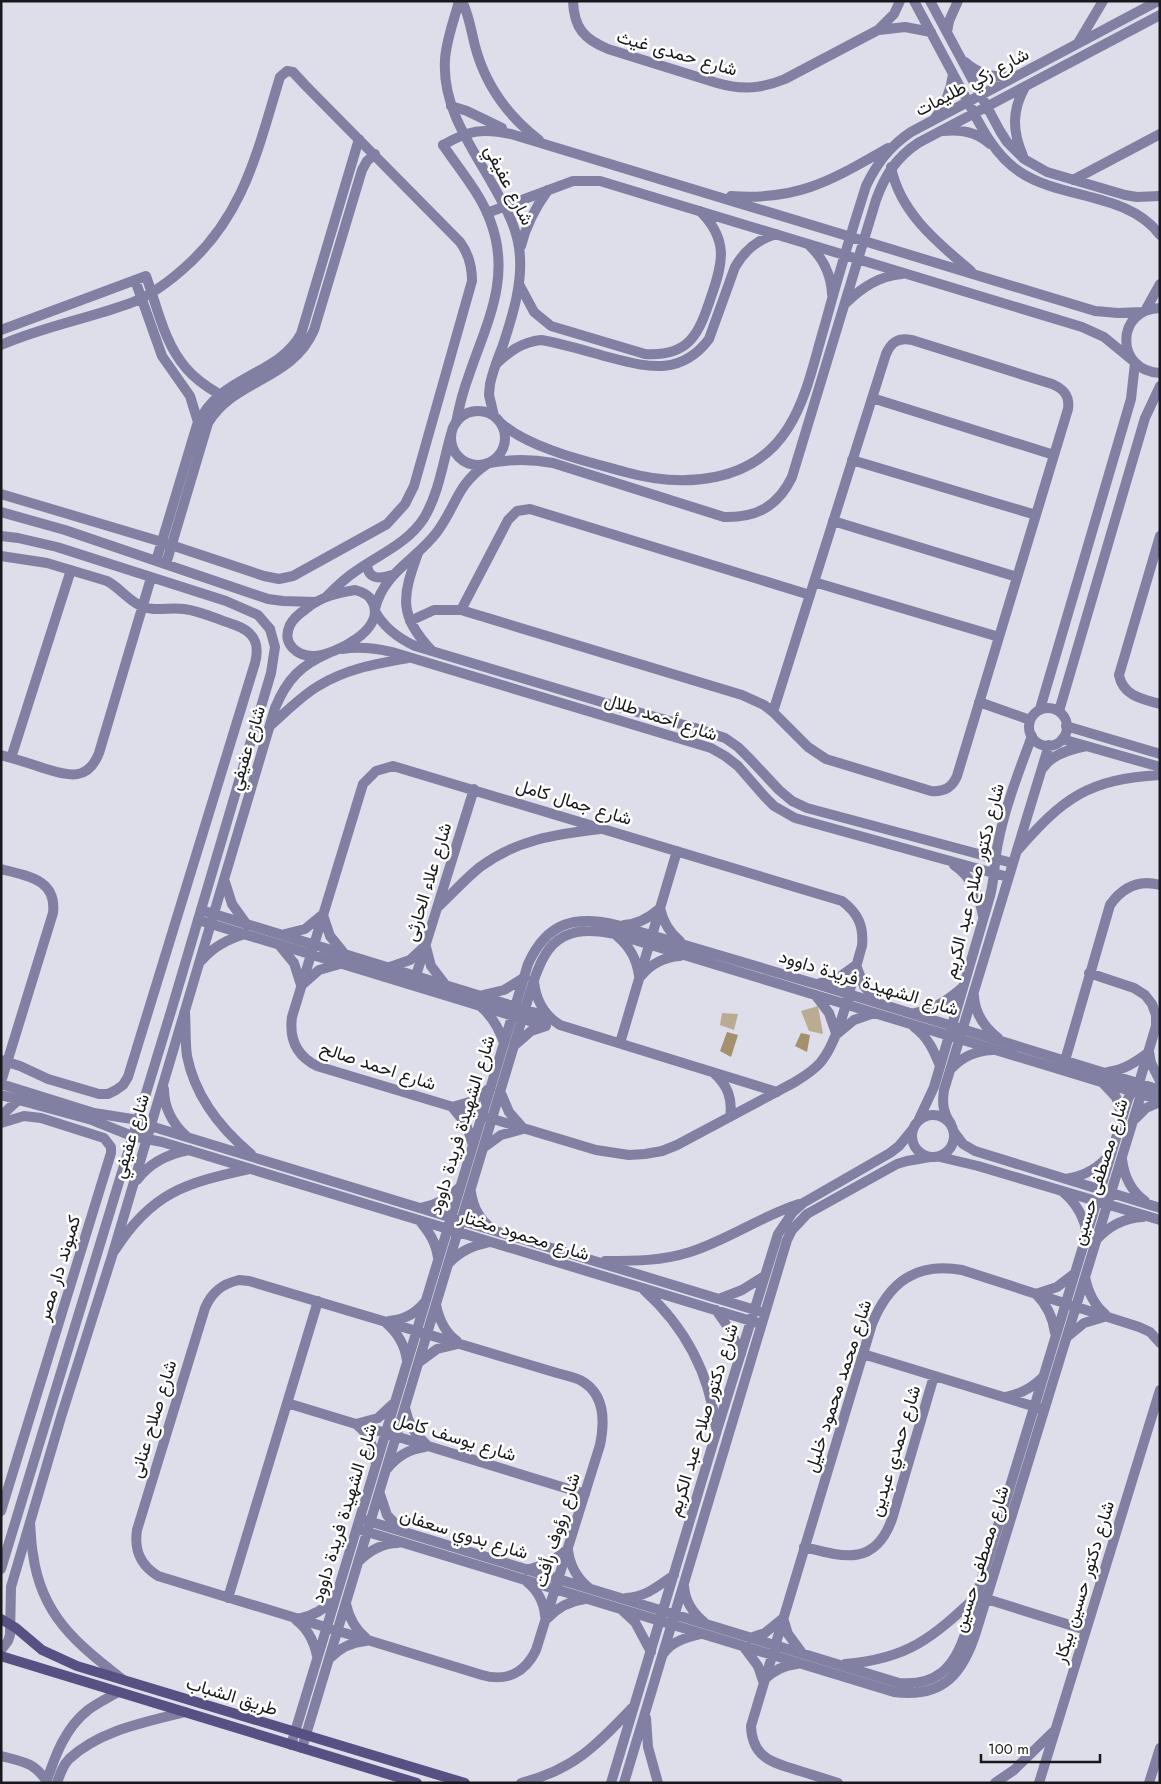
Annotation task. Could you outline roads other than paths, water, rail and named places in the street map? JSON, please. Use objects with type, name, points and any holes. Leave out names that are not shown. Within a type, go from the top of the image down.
[{"type":"main road","name":"طريق الشباب","points":[[5,1621],[53,1656],[76,1666],[465,1783]]},
{"type":"main road","name":"طريق الشباب","points":[[1,1656],[417,1783]]},
{"type":"street","name":"شارع عفيفي","points":[[461,1],[448,39],[445,60],[446,88],[451,106],[465,135],[505,206],[514,227],[520,250],[519,284],[509,325],[490,384],[489,395],[494,416]]},
{"type":"street","points":[[461,1],[469,18],[475,47],[483,70],[494,92],[526,130],[546,145]]},
{"type":"street","name":"شارع حمدى غيث","points":[[573,1],[574,14],[579,30],[596,44],[732,88],[759,88],[772,84],[878,30],[894,14],[900,1]]},
{"type":"street","points":[[914,1],[995,149]]},
{"type":"street","points":[[930,1],[986,107],[1007,142],[1024,159],[1047,172],[1074,180],[1137,197],[1160,196]]},
{"type":"street","points":[[946,32],[958,1]]},
{"type":"street","points":[[1078,44],[1103,1]]},
{"type":"street","name":"شارع زكي طليمات","points":[[502,424],[520,438],[530,442],[638,476],[658,479],[686,481],[714,477],[732,472],[765,454],[778,442],[789,427],[804,393],[866,186],[886,153],[895,143],[911,132],[1158,1]]},
{"type":"street","name":"شارع زكي طليمات","points":[[488,464],[515,459],[541,461],[724,517],[748,516],[760,512],[779,498],[792,477],[878,194],[891,167],[908,150],[939,132],[1160,15]]},
{"type":"street","name":"شارع حمدى غيث","points":[[878,30],[905,26],[931,32]]},
{"type":"street","points":[[961,59],[970,67],[988,75],[1007,77],[1020,74]]},
{"type":"street","points":[[1,345],[142,298],[177,274],[201,253],[219,231],[241,194],[252,168],[280,77],[284,72],[290,71],[359,139],[371,158],[460,242],[467,254],[471,268],[472,281],[410,495],[399,512],[380,529],[293,576],[271,578],[167,544],[1,494]]},
{"type":"street","points":[[932,121],[947,99],[953,74]]},
{"type":"street","points":[[1024,159],[1015,134],[1014,122],[1019,97],[1026,86]]},
{"type":"street","points":[[451,106],[467,111],[512,134],[546,145],[1095,311],[1118,313],[1160,308]]},
{"type":"street","points":[[465,135],[485,130],[512,134]]},
{"type":"street","points":[[939,132],[958,130],[975,134],[986,141],[1010,165],[1030,178],[1133,211],[1152,225],[1160,235]]},
{"type":"street","points":[[1074,180],[1160,134]]},
{"type":"street","name":"شارع عفيفي","points":[[456,423],[463,392],[494,304],[499,282],[496,240],[487,213],[443,145],[465,135]]},
{"type":"street","points":[[161,562],[212,416],[225,401],[292,362],[304,348],[359,139]]},
{"type":"street","points":[[712,195],[765,197],[794,192],[831,179],[895,143]]},
{"type":"street","points":[[354,156],[371,158]]},
{"type":"street","points":[[167,544],[198,422],[204,410],[219,394],[286,354],[309,328],[360,174],[371,158]]},
{"type":"street","points":[[891,167],[901,195],[920,223],[944,248],[976,275]]},
{"type":"street","points":[[487,213],[572,182],[600,181],[1094,331],[1114,343],[1145,370],[1160,373]]},
{"type":"street","points":[[520,250],[527,225],[536,207],[548,190]]},
{"type":"street","points":[[519,284],[534,312],[551,326],[645,354],[673,351],[690,342],[700,329],[721,263],[722,251],[717,234],[708,219],[700,211]]},
{"type":"street","points":[[496,364],[519,346],[530,341],[542,340],[646,366],[666,366],[686,360],[703,347],[708,339],[740,258],[756,243],[776,234]]},
{"type":"street","points":[[806,243],[816,252],[826,268],[832,286],[832,300]]},
{"type":"street","points":[[845,304],[866,286],[878,279],[905,273]]},
{"type":"street","points":[[1,330],[146,276],[172,348],[182,363],[199,380],[219,394]]},
{"type":"street","points":[[136,280],[162,356],[187,390],[194,405],[198,422]]},
{"type":"street","points":[[1040,709],[1052,708],[1059,711],[1065,719],[1066,726],[1062,738],[1056,743],[1049,745],[1039,743],[1032,736],[1029,728],[1030,720],[1040,709],[1128,412],[1133,386],[1133,361],[1126,347],[1126,333],[1132,320],[1144,311],[1160,284]]},
{"type":"street","points":[[410,621],[434,610],[461,610],[742,695],[773,712],[808,747],[826,759],[938,792],[950,787],[954,782],[1068,409],[1069,402],[1064,391],[1052,384],[905,338],[893,343],[888,348],[773,712]]},
{"type":"street","points":[[187,390],[195,388],[199,380]]},
{"type":"street","points":[[1059,711],[1145,418],[1160,386]]},
{"type":"street","points":[[872,398],[1054,455]]},
{"type":"street","points":[[1128,412],[1132,408],[1139,408],[1144,412],[1145,418]]},
{"type":"street","points":[[1,512],[79,534],[268,598],[283,601],[321,600],[344,579],[406,539],[424,518],[434,496],[451,434],[456,423],[464,415],[482,411],[494,416],[502,424],[506,437],[503,450],[495,460],[474,474],[462,486],[438,531],[418,553],[392,575],[378,596],[374,618],[367,628],[351,643],[319,656],[302,655],[296,652],[288,641],[270,629],[258,616],[248,610],[38,542],[1,536]]},
{"type":"street","points":[[451,434],[452,446],[458,457],[469,464],[488,464]]},
{"type":"street","points":[[852,460],[1036,515]]},
{"type":"street","points":[[461,610],[508,520],[517,511],[530,508],[810,595]]},
{"type":"street","points":[[833,521],[1017,577]]},
{"type":"street","points":[[74,553],[79,534]]},
{"type":"street","points":[[1160,536],[1120,675],[1120,682],[1128,693],[1160,704]]},
{"type":"street","points":[[418,553],[406,590],[406,606],[416,634],[433,652]]},
{"type":"street","points":[[1,556],[47,563],[107,581],[133,602],[143,606],[155,609],[188,609],[243,628],[250,633],[257,647],[255,663],[124,1085],[108,1094],[99,1094],[48,1079],[4,1060]]},
{"type":"street","points":[[367,564],[367,569],[374,578],[380,579],[392,575]]},
{"type":"street","points":[[71,570],[6,756],[67,775],[84,773],[91,768],[99,753],[151,578]]},
{"type":"street","points":[[814,582],[999,637]]},
{"type":"street","points":[[288,641],[289,627],[308,607],[345,591],[361,591],[371,599],[375,611]]},
{"type":"street","name":"شارع أحمد طلال","points":[[375,611],[380,621],[399,638],[415,646],[605,704],[725,738],[738,747],[779,790],[807,808],[996,859],[1014,858]]},
{"type":"street","name":"شارع عفيفي","points":[[1,1569],[60,1378],[270,673],[274,641],[270,629]]},
{"type":"street","points":[[399,638],[392,638],[389,642],[390,646],[411,657]]},
{"type":"street","points":[[274,653],[282,644],[288,641]]},
{"type":"street","name":"شارع أحمد طلال","points":[[340,649],[352,647],[378,649],[411,657],[694,742],[726,756],[738,766],[770,802],[784,813],[795,818],[1008,877]]},
{"type":"street","name":"شارع عفيفي","points":[[1,1650],[10,1635],[5,1621],[11,1587],[72,1381],[164,1084],[270,726],[281,693],[290,680],[307,664],[329,653]]},
{"type":"street","points":[[270,726],[304,696],[336,676],[371,664],[411,657]]},
{"type":"street","points":[[979,702],[1030,720]]},
{"type":"street","points":[[602,715],[605,704]]},
{"type":"street","points":[[1066,726],[1160,754]]},
{"type":"street","name":"شارع دكتور صلاح عبد الكريم","points":[[919,1120],[931,1096],[964,986],[995,874],[1001,833],[1020,768],[1032,736]]},
{"type":"street","points":[[1062,738],[1160,767]]},
{"type":"street","name":"شارع دكتور صلاح عبد الكريم","points":[[1049,745],[944,1090],[943,1104],[946,1118],[963,1144],[975,1152],[1155,1206]]},
{"type":"street","points":[[1040,773],[1046,763],[1056,756],[1066,751],[1089,746]]},
{"type":"street","name":"شارع جمال كامل","points":[[312,949],[363,784],[371,774],[387,766],[399,767],[474,789],[842,901],[854,912],[861,925],[863,935],[862,946],[832,1045],[819,1064],[804,1076],[730,1117]]},
{"type":"street","points":[[1014,858],[1047,818],[1076,796],[1111,781],[1129,777],[1160,775]]},
{"type":"street","name":"شارع علاء الحارثى","points":[[415,980],[474,789]]},
{"type":"street","points":[[437,908],[479,868],[514,847],[554,835],[604,829]]},
{"type":"street","points":[[620,1043],[677,851]]},
{"type":"street","points":[[949,861],[970,880],[977,892],[983,919]]},
{"type":"street","points":[[1,869],[40,881],[52,895],[54,904],[53,914],[4,1060],[1,1083],[17,1094]]},
{"type":"street","points":[[224,879],[232,904],[246,929]]},
{"type":"street","points":[[1064,1065],[1110,906],[1116,897],[1133,885],[1144,883],[1160,885]]},
{"type":"street","points":[[639,979],[636,964],[630,950],[616,930],[645,920],[660,908]]},
{"type":"street","points":[[639,979],[653,964],[686,950],[672,934],[662,917],[660,908]]},
{"type":"street","points":[[280,940],[315,923],[323,914]]},
{"type":"street","points":[[323,914],[330,936],[343,958]]},
{"type":"street","points":[[199,915],[777,1092]]},
{"type":"street","points":[[200,962],[215,947],[246,929]]},
{"type":"street","name":"شارع الشهيدة فريدة داوود","points":[[291,1745],[358,1524],[380,1469],[391,1435],[529,978],[548,949],[566,935],[588,930],[616,930],[999,1045]]},
{"type":"street","points":[[280,940],[294,963],[301,986],[319,970],[343,958],[389,967],[415,980],[445,984],[479,1000],[509,1045],[548,1021]]},
{"type":"street","points":[[389,967],[410,960],[426,944]]},
{"type":"street","points":[[426,944],[431,966],[445,984]]},
{"type":"street","name":"شارع احمد صالح","points":[[312,949],[292,1017],[291,1034],[297,1050],[317,1066],[596,1150],[629,1156],[669,1148],[730,1117]]},
{"type":"street","points":[[856,965],[864,986],[877,1008],[854,1020],[836,1034],[830,1013],[816,989],[838,978],[856,965]]},
{"type":"street","name":"شارع مصطفى حسين","points":[[706,1629],[742,1646],[773,1650],[839,1665],[899,1683],[919,1683],[938,1676],[946,1670],[958,1654],[981,1598],[1156,1026],[1156,1015],[1152,1004],[1145,995],[1134,988],[1090,973]]},
{"type":"street","points":[[479,1000],[529,978],[548,1021]]},
{"type":"street","points":[[940,1066],[926,1037],[911,1018],[945,1002],[964,986]]},
{"type":"street","points":[[974,993],[974,1004],[978,1015],[999,1045]]},
{"type":"street","points":[[185,1012],[187,1054],[192,1074],[200,1093],[222,1126],[256,1158]]},
{"type":"street","points":[[951,1069],[967,1057],[999,1045],[1103,1077],[1137,1089],[1160,1101]]},
{"type":"street","points":[[1103,1077],[1133,1064],[1149,1052],[1151,1063],[1160,1081]]},
{"type":"street","points":[[713,1072],[727,1087],[732,1107],[730,1117]]},
{"type":"street","points":[[1103,1077],[1127,1120],[1160,1101]]},
{"type":"street","points":[[164,1084],[166,1107],[177,1128],[186,1136]]},
{"type":"street","points":[[495,1089],[509,1112],[524,1129],[502,1135],[478,1147],[466,1124],[452,1107],[473,1101],[495,1089]]},
{"type":"street","points":[[1137,1089],[1160,1090]]},
{"type":"street","points":[[1,1095],[17,1094]]},
{"type":"street","points":[[1,1116],[10,1109],[17,1094]]},
{"type":"street","name":"شارع محمود مختار","points":[[17,1094],[94,1113],[137,1121],[719,1299],[752,1315]]},
{"type":"street","name":"شارع محمود مختار","points":[[17,1094],[132,1136],[147,1138],[189,1150],[716,1310],[763,1318]]},
{"type":"street","points":[[932,1114],[946,1119],[952,1128],[954,1138],[950,1150],[935,1157],[924,1156],[912,1141],[913,1129],[919,1120],[932,1114]]},
{"type":"street","name":"كمبوند دار مصر","points":[[1,1122],[24,1116],[41,1118],[104,1138],[111,1147],[111,1153],[1,1511]]},
{"type":"street","name":"شارع دكتور صلاح عبد الكريم","points":[[611,1783],[778,1234],[784,1223],[803,1203],[890,1153],[899,1146],[913,1129]]},
{"type":"street","points":[[133,1184],[141,1174],[157,1161],[189,1150]]},
{"type":"street","points":[[1065,1179],[1086,1174],[1116,1155],[1127,1179],[1140,1198],[1155,1206]]},
{"type":"street","name":"شارع دكتور صلاح عبد الكريم","points":[[624,1783],[787,1240],[792,1230],[807,1214],[897,1164],[935,1157],[978,1166],[1160,1220]]},
{"type":"street","points":[[112,1256],[137,1221],[151,1207],[167,1196],[202,1180],[250,1169]]},
{"type":"street","points":[[421,1208],[438,1203],[466,1187],[477,1213],[484,1223],[494,1231]]},
{"type":"street","points":[[1061,1191],[1082,1214],[1091,1237],[1124,1220],[1146,1217]]},
{"type":"street","points":[[595,1262],[650,1260],[678,1256],[705,1247],[774,1213],[803,1203]]},
{"type":"street","points":[[418,1220],[430,1234],[443,1262],[471,1246],[491,1242]]},
{"type":"street","name":"شارع محمد محمود خليل","points":[[773,1650],[863,1354],[875,1317],[885,1297],[900,1282],[919,1272],[933,1268],[947,1268],[962,1270],[1071,1305]]},
{"type":"street","points":[[1080,1275],[1092,1299],[1107,1316],[1084,1322],[1061,1337],[1050,1313],[1036,1294],[1057,1287],[1080,1275]]},
{"type":"street","points":[[719,1299],[742,1290],[764,1277]]},
{"type":"street","name":"شارع صلاح عنانى","points":[[337,1631],[158,1576],[150,1571],[139,1557],[136,1548],[136,1530],[208,1299],[222,1286],[239,1280],[249,1281],[422,1332]]},
{"type":"street","points":[[642,1288],[675,1322],[692,1348],[708,1384],[717,1430]]},
{"type":"street","points":[[228,1598],[318,1301]]},
{"type":"street","points":[[383,1321],[393,1321],[412,1314],[431,1302],[444,1327],[462,1344]]},
{"type":"street","points":[[1071,1305],[1139,1327],[1150,1332],[1160,1343]]},
{"type":"street","points":[[716,1310],[730,1330],[741,1354]]},
{"type":"street","points":[[383,1321],[391,1326],[412,1362],[438,1349],[462,1344]]},
{"type":"street","name":"شارع رؤوف رأفت","points":[[337,1631],[482,1675],[500,1678],[518,1672],[526,1666],[536,1650],[600,1445],[604,1423],[600,1403],[595,1394],[580,1380],[422,1332]]},
{"type":"street","name":"شارع مصطفى حسين","points":[[1039,1408],[1043,1376],[1061,1337]]},
{"type":"street","points":[[863,1354],[1039,1408]]},
{"type":"street","name":"شارع حمدي عبدين","points":[[804,1547],[850,1556],[862,1554],[881,1540],[888,1530],[892,1519],[934,1376]]},
{"type":"street","points":[[1003,1397],[1029,1389],[1043,1376]]},
{"type":"street","points":[[60,1378],[72,1381]]},
{"type":"street","name":"شارع دكتور حسين بيكار","points":[[1039,1783],[1160,1390]]},
{"type":"street","name":"شارع يوسف كامل","points":[[287,1403],[584,1494]]},
{"type":"street","points":[[355,1424],[378,1418],[400,1404],[412,1429],[419,1439],[429,1446]]},
{"type":"street","points":[[355,1424],[369,1438],[380,1469],[410,1450],[429,1446]]},
{"type":"street","name":"شارع الشهيدة فريدة داوود","points":[[302,1748],[379,1492],[380,1469]]},
{"type":"street","points":[[358,1562],[367,1553],[403,1537],[387,1515],[379,1492]]},
{"type":"street","points":[[30,1523],[37,1574],[52,1612],[77,1642],[122,1680]]},
{"type":"street","name":"شارع بدوي سعفان","points":[[358,1524],[672,1619]]},
{"type":"street","points":[[568,1549],[574,1572],[588,1594],[560,1608],[546,1621],[542,1602],[526,1575],[549,1563],[568,1549]]},
{"type":"street","points":[[650,1652],[635,1622],[621,1604],[650,1592],[674,1575]]},
{"type":"street","points":[[662,1655],[667,1648],[676,1642],[706,1629],[687,1599],[684,1588],[685,1578]]},
{"type":"street","points":[[1,1592],[6,1592],[11,1587]]},
{"type":"street","points":[[295,1619],[314,1614],[330,1603],[336,1595]]},
{"type":"street","points":[[839,1665],[866,1663],[913,1648],[981,1598],[1086,1630]]},
{"type":"street","name":"شارع مصطفى حسين","points":[[802,1658],[894,1692],[913,1693],[934,1688],[952,1677],[965,1661],[974,1640],[981,1598]]},
{"type":"street","points":[[346,1602],[355,1628],[369,1641]]},
{"type":"street","points":[[750,1638],[771,1629],[782,1618],[802,1658],[770,1675],[764,1681]]},
{"type":"street","points":[[295,1619],[313,1640],[318,1657]]},
{"type":"street","name":"شارع مصطفى حسين","points":[[672,1619],[706,1629],[750,1638],[773,1650]]},
{"type":"street","points":[[328,1661],[342,1648],[359,1641],[369,1641]]},
{"type":"street","points":[[742,1646],[758,1666],[764,1681]]},
{"type":"street","points":[[773,1650],[750,1726],[751,1735],[759,1752],[774,1763],[838,1783]]},
{"type":"street","points":[[49,1782],[62,1741],[77,1720],[98,1703],[118,1692]]},
{"type":"street","points":[[521,1783],[549,1774],[577,1760],[602,1740],[634,1706]]},
{"type":"street","points":[[646,1707],[648,1748],[658,1783]]},
{"type":"street","points":[[49,1782],[70,1758],[102,1738],[131,1726],[185,1712]]},
{"type":"street","points":[[995,1783],[1014,1770],[1055,1731]]},
{"type":"street","points":[[1150,1783],[1160,1748]]},
{"type":"street","points":[[1,1756],[32,1766],[49,1782]]}]
